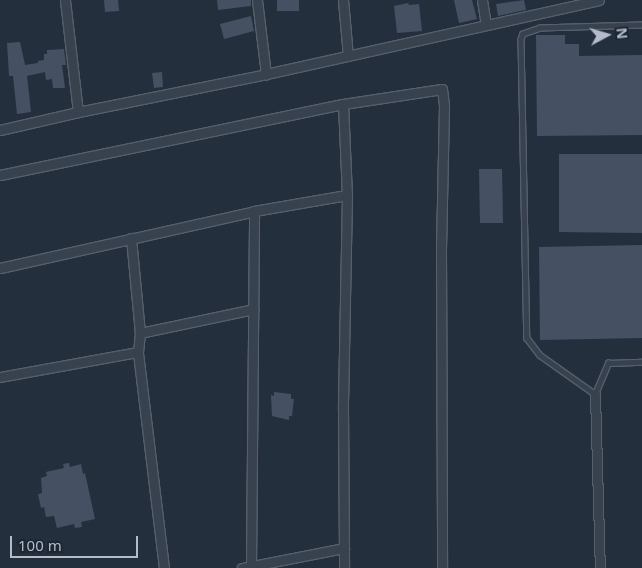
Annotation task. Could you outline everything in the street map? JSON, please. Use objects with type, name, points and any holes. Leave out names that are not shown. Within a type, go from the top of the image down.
[{"type":"street","points":[[65,0],[78,112]]},
{"type":"street","points":[[257,0],[266,74]]},
{"type":"street","points":[[343,0],[348,56]]},
{"type":"street","points":[[482,0],[486,25]]},
{"type":"street","points":[[0,130],[78,112],[266,74],[599,0]]},
{"type":"street","points":[[0,175],[343,104],[442,89],[444,106],[441,248],[442,568]]},
{"type":"street","points":[[343,104],[347,195],[343,409],[344,568]]},
{"type":"street","points":[[0,268],[254,212],[347,195]]},
{"type":"street","points":[[254,212],[254,309],[246,567],[344,548]]},
{"type":"street","points":[[131,238],[140,333],[138,352],[164,568]]},
{"type":"street","points":[[140,333],[254,309]]},
{"type":"street","points":[[0,377],[138,352]]},
{"type":"street","points":[[595,394],[600,568]]},
{"type":"lane","points":[[642,25],[540,28],[523,34],[521,39],[527,338],[540,354],[595,394],[608,363],[642,362]]},
{"type":"building","points":[[104,0],[118,0],[119,11],[105,12]]},
{"type":"building","points":[[217,0],[251,0],[251,6],[218,10]]},
{"type":"building","points":[[277,0],[299,0],[299,11],[277,11]]},
{"type":"building","points":[[454,0],[472,0],[477,19],[459,23]]},
{"type":"building","points":[[524,0],[526,10],[498,16],[496,4]]},
{"type":"building","points":[[408,3],[409,5],[419,4],[422,31],[397,33],[394,6]]},
{"type":"building","points":[[251,16],[254,31],[224,39],[220,24]]},
{"type":"building","points":[[536,35],[565,35],[565,44],[579,44],[579,56],[642,55],[642,135],[537,136]]},
{"type":"building","points":[[20,42],[25,65],[44,60],[44,54],[47,54],[47,50],[64,49],[66,65],[62,65],[65,88],[53,88],[52,79],[46,80],[45,72],[27,76],[31,112],[17,114],[13,76],[9,76],[7,43]]},
{"type":"building","points":[[162,72],[163,87],[154,88],[152,73]]},
{"type":"building","points":[[559,154],[642,154],[642,233],[559,232]]},
{"type":"building","points":[[479,169],[502,169],[503,223],[480,223]]},
{"type":"building","points":[[642,245],[642,338],[540,340],[539,247]]},
{"type":"building","points":[[274,392],[291,394],[291,399],[294,399],[292,416],[289,416],[289,420],[272,416],[271,395],[274,396]]},
{"type":"building","points":[[69,463],[70,467],[81,464],[83,474],[85,473],[95,519],[81,522],[82,527],[75,528],[74,524],[57,528],[54,516],[46,517],[44,507],[41,508],[38,494],[42,493],[41,478],[47,476],[46,472],[64,468],[63,464]]}]
